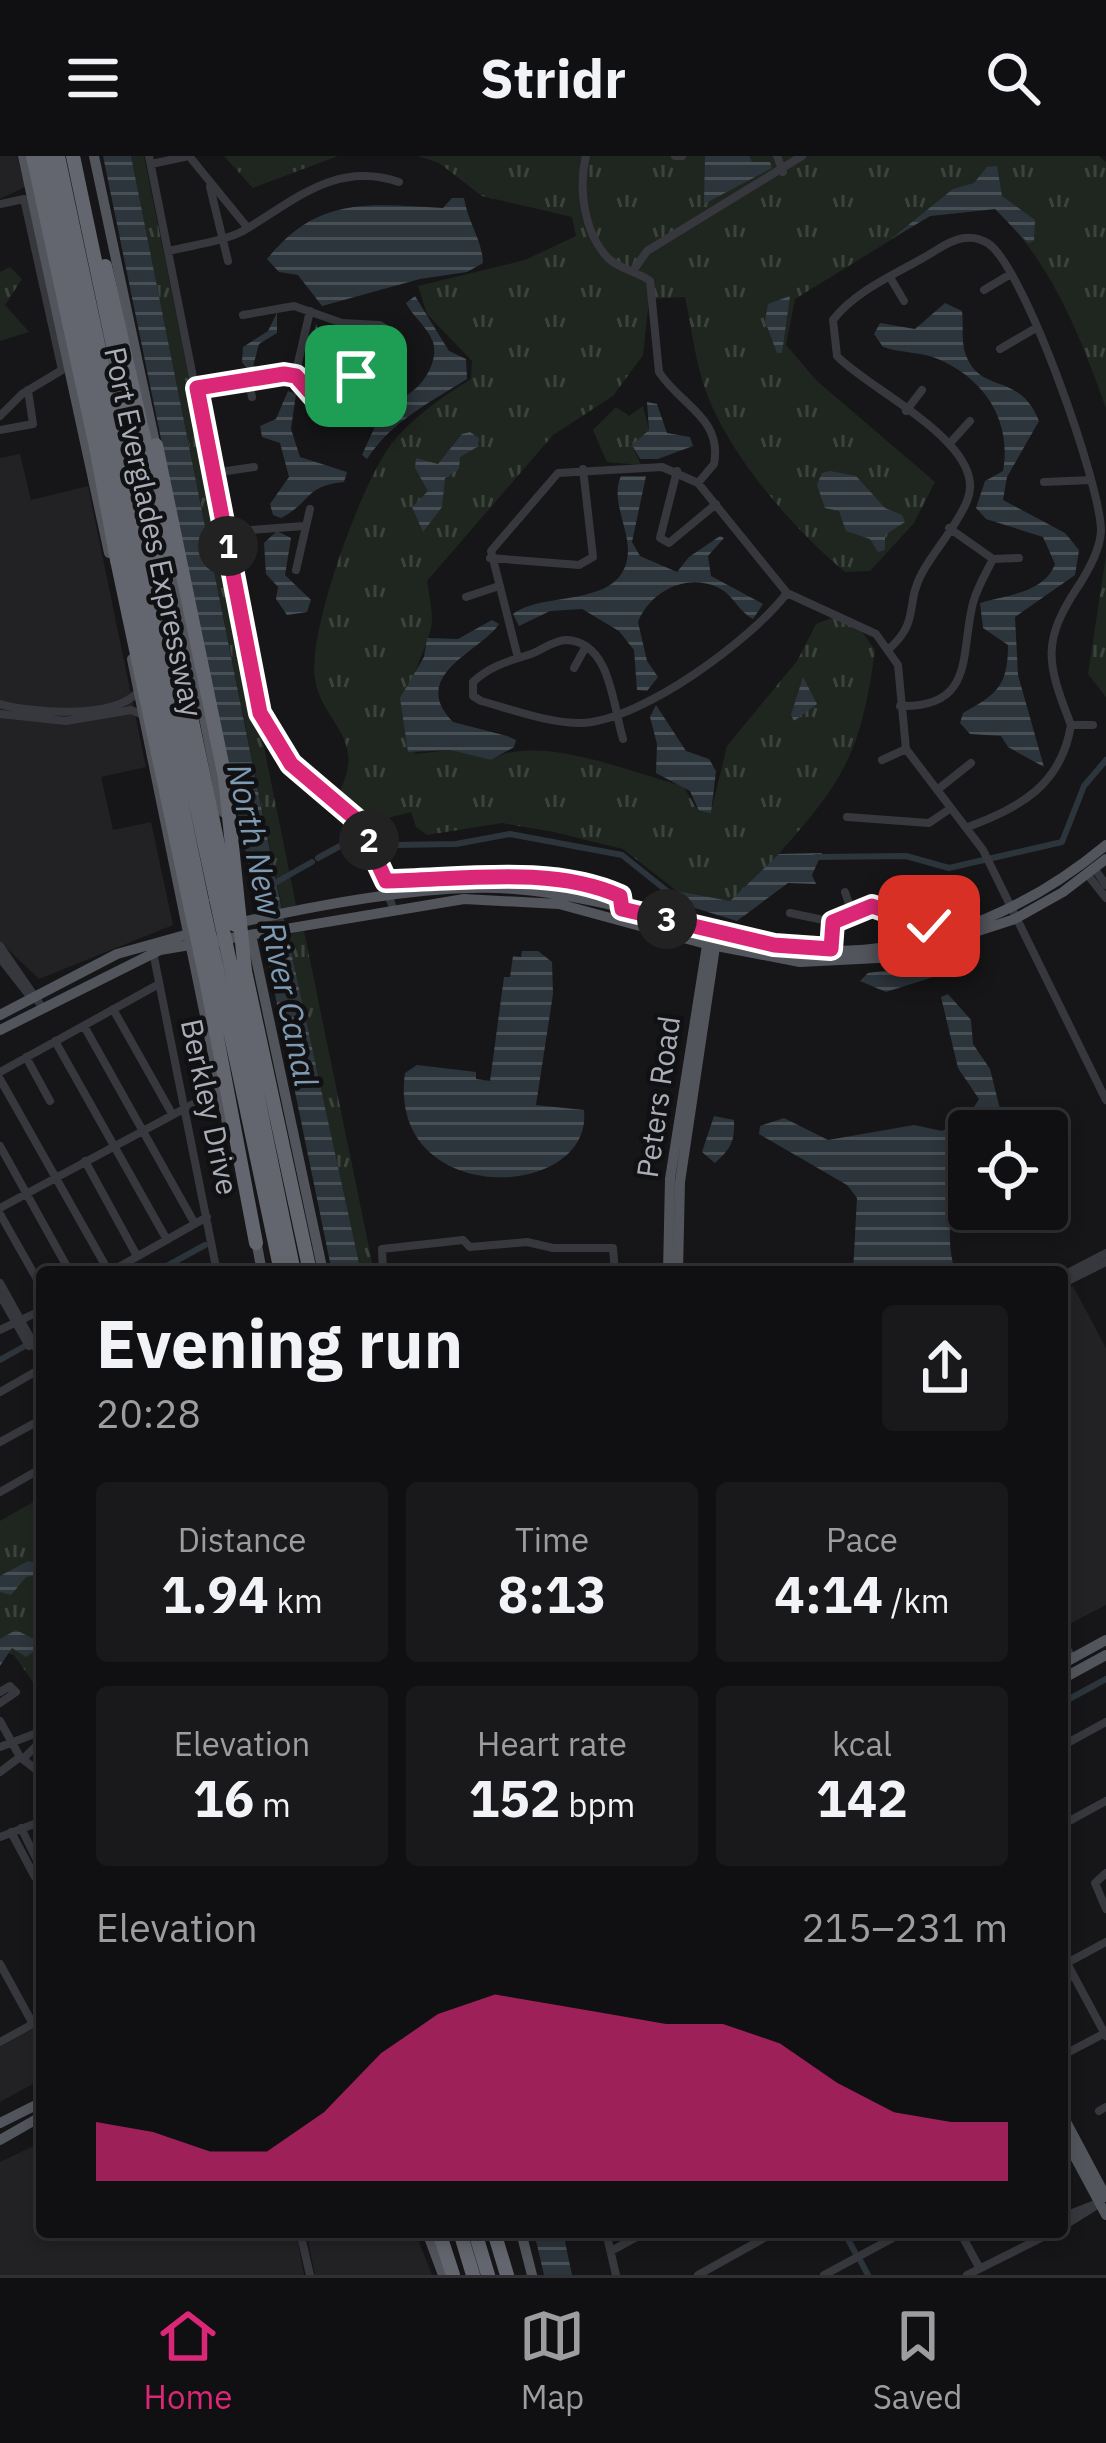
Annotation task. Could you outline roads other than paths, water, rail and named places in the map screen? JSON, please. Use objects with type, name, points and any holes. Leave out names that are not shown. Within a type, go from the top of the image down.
[{"type":"highway","points":[[28,156],[38,215]]},
{"type":"highway","points":[[28,156],[117,560],[210,897]]},
{"type":"highway","name":"Port Everglades Expressway","points":[[47,156],[145,623],[225,971],[308,1266]]},
{"type":"highway","points":[[58,156],[210,897]]},
{"type":"highway","name":"Port Everglades Expressway","points":[[73,156],[280,1266]]},
{"type":"highway","points":[[79,187],[105,268],[170,552]]},
{"type":"highway","points":[[156,445],[225,778],[225,971],[256,1243]]},
{"type":"highway","points":[[92,446],[145,623]]},
{"type":"highway","points":[[225,971],[293,1266]]},
{"type":"highway","points":[[441,2238],[453,2275]]},
{"type":"highway","points":[[460,2238],[470,2275]]},
{"type":"highway","points":[[477,2238],[488,2275]]},
{"type":"highway","points":[[496,2238],[507,2275]]},
{"type":"main road","points":[[94,156],[156,445],[170,552],[210,897],[188,939]]},
{"type":"main road","points":[[38,215],[92,446],[141,714],[210,897],[252,919],[256,936]]},
{"type":"main road","points":[[844,962],[853,951],[929,938],[1014,913],[1106,845]]},
{"type":"main road","points":[[539,892],[710,945],[800,962],[844,962],[934,948],[1014,913],[1106,859]]},
{"type":"main road","points":[[0,1015],[152,952],[252,919],[539,892],[787,947],[866,948]]},
{"type":"main road","points":[[0,1030],[37,1000],[117,954],[188,939],[256,936],[393,904]]},
{"type":"main road","name":"Peters Road","points":[[668,1266],[670,1178],[714,931]]},
{"type":"main road","points":[[256,936],[225,971],[219,1090],[261,1266]]},
{"type":"main road","points":[[188,939],[225,971],[321,1266]]},
{"type":"main road","name":"Peters Road","points":[[678,1266],[680,1182],[710,945]]},
{"type":"main road","points":[[105,973],[117,954]]},
{"type":"main road","points":[[1068,1668],[1106,1640]]},
{"type":"main road","points":[[1068,1669],[1106,1655]]},
{"type":"main road","points":[[0,2123],[36,2105]]},
{"type":"main road","points":[[0,2140],[36,2119]]},
{"type":"main road","points":[[1068,2127],[1105,2204]]},
{"type":"main road","points":[[1068,2143],[1105,2204]]},
{"type":"main road","points":[[430,2238],[443,2275]]},
{"type":"main road","points":[[523,2238],[532,2275]]},
{"type":"street","points":[[247,227],[189,156],[150,160],[260,713],[269,734],[298,772],[339,800],[367,836],[389,881],[393,904]]},
{"type":"street","points":[[586,156],[583,195],[594,235],[608,257],[655,290],[658,372],[688,398],[712,432],[714,464],[698,483]]},
{"type":"street","points":[[779,156],[787,169]]},
{"type":"street","points":[[633,271],[647,251],[802,156]]},
{"type":"street","points":[[169,251],[247,227],[298,192],[326,181],[375,175],[399,182]]},
{"type":"street","points":[[209,183],[228,260]]},
{"type":"street","points":[[0,204],[24,199],[62,370],[28,390],[0,416]]},
{"type":"street","points":[[890,647],[910,626],[920,577],[968,501],[970,487],[964,460],[951,442],[847,367],[832,347],[832,320],[842,308],[953,240],[966,237],[990,245],[1036,328],[1091,480],[1101,538],[1053,629],[1049,653],[1054,686],[1071,725],[1068,747],[1034,794],[1009,813],[968,827]]},
{"type":"street","points":[[984,290],[1009,275]]},
{"type":"street","points":[[891,279],[904,301]]},
{"type":"street","points":[[243,315],[282,305],[342,323],[391,329],[402,350],[390,369],[346,380],[317,400]]},
{"type":"street","points":[[296,376],[310,311]]},
{"type":"street","points":[[1000,349],[1036,328]]},
{"type":"street","points":[[197,388],[248,378],[296,376]]},
{"type":"street","points":[[296,376],[334,422]]},
{"type":"street","points":[[248,378],[252,397]]},
{"type":"street","points":[[0,430],[33,424],[28,390]]},
{"type":"street","points":[[906,411],[922,390]]},
{"type":"street","points":[[951,442],[970,421]]},
{"type":"street","points":[[214,473],[254,467]]},
{"type":"street","points":[[490,558],[579,565],[592,557],[583,469]]},
{"type":"street","points":[[518,658],[490,558],[494,543],[549,481],[558,473],[583,469],[677,471],[698,483],[788,593],[861,624],[890,647],[898,665],[906,749],[983,850],[1106,1100]]},
{"type":"street","points":[[677,471],[660,538],[669,543],[716,504]]},
{"type":"street","points":[[1044,482],[1091,480]]},
{"type":"street","points":[[296,570],[310,509]]},
{"type":"street","points":[[225,532],[304,526]]},
{"type":"street","points":[[949,528],[993,559],[1019,558]]},
{"type":"street","points":[[900,706],[935,700],[964,672],[973,602],[993,559]]},
{"type":"street","points":[[466,597],[496,587]]},
{"type":"street","points":[[623,739],[615,712],[606,669],[574,641],[557,642],[483,673],[473,682],[473,696],[576,722],[596,719],[615,712],[665,689],[737,644],[766,621],[788,593]]},
{"type":"street","points":[[574,668],[585,648]]},
{"type":"street","points":[[0,704],[66,712],[128,703],[136,693]]},
{"type":"street","points":[[0,714],[67,721],[130,710],[141,714]]},
{"type":"street","points":[[1071,725],[1093,724]]},
{"type":"street","points":[[882,760],[906,749]]},
{"type":"street","points":[[937,790],[971,763]]},
{"type":"street","points":[[847,817],[929,823],[951,808]]},
{"type":"street","points":[[1091,871],[1106,885]]},
{"type":"street","points":[[1091,871],[1106,898]]},
{"type":"street","points":[[389,881],[539,892]]},
{"type":"street","points":[[845,892],[852,913]]},
{"type":"street","points":[[890,909],[899,892]]},
{"type":"street","points":[[790,913],[831,922],[872,906],[929,926],[962,916],[971,896]]},
{"type":"street","points":[[829,949],[831,922]]},
{"type":"street","points":[[0,946],[37,1000]]},
{"type":"street","name":"Berkley Drive","points":[[152,952],[214,1266]]},
{"type":"street","points":[[0,958],[37,1000]]},
{"type":"street","points":[[106,1266],[0,1075],[158,979]]},
{"type":"street","points":[[113,1010],[171,1112]]},
{"type":"street","points":[[84,1026],[195,1224]]},
{"type":"street","points":[[55,1041],[167,1240]]},
{"type":"street","points":[[26,1057],[50,1101]]},
{"type":"street","points":[[36,1277],[0,1211],[112,1144],[219,1090]]},
{"type":"street","points":[[0,1146],[67,1266]]},
{"type":"street","points":[[85,1161],[137,1256]]},
{"type":"street","points":[[120,1266],[208,1217]]},
{"type":"street","points":[[383,1266],[382,1250],[463,1240],[470,1246],[527,1241],[554,1248],[613,1248],[614,1266]]},
{"type":"street","points":[[1070,1276],[1106,1257]]},
{"type":"street","points":[[0,1283],[36,1355]]},
{"type":"street","points":[[0,1294],[19,1322]]},
{"type":"street","points":[[0,1330],[36,1313]]},
{"type":"street","points":[[0,1392],[36,1370]]},
{"type":"street","points":[[0,1442],[36,1422]]},
{"type":"street","points":[[0,1492],[36,1471]]},
{"type":"street","points":[[0,1692],[10,1686],[16,1692],[0,1703]]},
{"type":"street","points":[[0,1721],[21,1758],[36,1769]]},
{"type":"street","points":[[1068,1743],[1106,1722]]},
{"type":"street","points":[[0,1748],[36,1738]]},
{"type":"street","points":[[0,1772],[36,1742]]},
{"type":"street","points":[[1068,1822],[1106,1801]]},
{"type":"street","points":[[0,1837],[36,1822]]},
{"type":"street","points":[[21,1828],[36,1859]]},
{"type":"street","points":[[10,1832],[36,1876]]},
{"type":"street","points":[[1106,1874],[1095,1883],[1106,1909]]},
{"type":"street","points":[[1068,1956],[1106,1942]]},
{"type":"street","points":[[0,1964],[36,2019]]},
{"type":"street","points":[[1068,1966],[1105,2035],[1069,2052]]},
{"type":"street","points":[[1068,1978],[1073,1975]]},
{"type":"street","points":[[0,2042],[36,2023]]},
{"type":"street","points":[[1068,2214],[1091,2201],[1105,2204]]},
{"type":"street","points":[[1068,2224],[1105,2204]]},
{"type":"street","points":[[301,2238],[310,2275]]},
{"type":"street","points":[[607,2238],[616,2275]]},
{"type":"street","points":[[610,2252],[635,2238]]},
{"type":"street","points":[[698,2275],[764,2238]]},
{"type":"street","points":[[824,2275],[893,2238]]},
{"type":"street","points":[[963,2238],[980,2267]]},
{"type":"street","points":[[967,2275],[1031,2238]]},
{"type":"water","name":"North New River Canal","points":[[103,156],[131,156],[281,906],[360,1266],[331,1266]]},
{"type":"water","points":[[705,156],[749,156],[752,162],[770,162],[772,168],[704,204]]},
{"type":"water","points":[[997,166],[1002,196],[1035,220],[1034,241],[1028,243],[995,209],[930,216],[891,239],[953,189],[974,183],[987,167]]},
{"type":"water","points":[[452,198],[464,198],[482,254],[483,263],[467,272],[420,279],[322,306],[298,275],[279,272],[267,259],[305,224],[325,214],[368,206],[443,208]]},
{"type":"water","points":[[415,296],[449,351],[466,359],[467,379],[400,423],[367,459],[362,455],[381,413],[362,402],[346,407],[340,399],[348,386],[394,400],[422,382],[434,352],[430,336],[406,303]]},
{"type":"water","points":[[790,296],[782,353],[777,353],[765,321],[768,304]]},
{"type":"water","points":[[945,303],[962,311],[964,348],[975,370],[1022,396],[1039,421],[1007,477],[1003,500],[1065,533],[1079,550],[1075,575],[1015,617],[1018,675],[1044,767],[1008,747],[1001,736],[970,734],[960,723],[963,713],[998,687],[1006,670],[1008,645],[983,628],[980,603],[1034,587],[1055,564],[1043,537],[986,519],[976,508],[985,481],[1003,471],[999,419],[982,390],[955,368],[932,357],[883,347],[874,334],[880,323],[915,329]]},
{"type":"water","points":[[277,313],[277,333],[259,344],[251,374],[242,362],[243,347],[268,331]]},
{"type":"water","points":[[316,323],[331,362],[324,375],[310,377],[305,366],[312,355]]},
{"type":"water","points":[[288,391],[296,394],[291,429],[300,457],[347,472],[344,482],[315,491],[281,518],[273,515],[270,504],[289,477],[280,443],[262,437],[260,426],[276,419]]},
{"type":"water","points":[[647,402],[657,404],[667,433],[690,437],[693,446],[658,459],[640,459],[632,445],[649,430]]},
{"type":"water","points":[[470,432],[479,438],[477,447],[460,457],[459,469],[445,478],[442,507],[423,532],[412,507],[428,491],[415,468],[416,458],[438,464],[462,434]]},
{"type":"water","points":[[822,473],[856,476],[885,508],[902,515],[905,522],[885,535],[885,550],[878,552],[870,539],[846,531],[839,511],[825,508],[817,485]]},
{"type":"water","points":[[621,476],[646,476],[632,542],[640,556],[677,572],[689,557],[720,536],[724,538],[708,556],[711,576],[763,604],[753,619],[723,590],[705,583],[681,584],[660,594],[638,622],[647,661],[658,677],[647,691],[637,690],[634,650],[619,631],[582,609],[550,611],[519,626],[513,614],[594,592],[620,575],[628,550],[618,496]]},
{"type":"water","points":[[277,531],[291,538],[285,575],[311,600],[307,612],[287,615],[276,599],[278,587],[266,574],[264,543]]},
{"type":"water","points":[[492,620],[499,624],[452,666],[438,691],[453,722],[507,736],[516,740],[514,747],[491,760],[450,750],[408,752],[400,698],[424,657],[427,638],[458,639]]},
{"type":"water","points":[[803,677],[817,704],[794,721],[791,715]]},
{"type":"water","points":[[656,705],[686,751],[709,759],[716,771],[711,813],[699,811],[690,791],[656,773],[657,744],[650,717]]},
{"type":"water","points":[[822,853],[812,875],[816,884],[788,883],[737,921],[669,900],[668,894],[677,891],[730,901],[779,854]]},
{"type":"water","points":[[522,951],[538,951],[552,962],[553,994],[536,1105],[584,1110],[578,1140],[558,1162],[527,1175],[491,1177],[456,1169],[426,1149],[408,1117],[405,1073],[417,1065],[476,1072],[476,1079],[490,1081],[504,977],[510,977],[513,956],[521,957]]},
{"type":"water","points":[[929,965],[946,973],[886,992],[860,981],[868,973]]},
{"type":"water","points":[[948,994],[971,1020],[973,1044],[990,1069],[999,1110],[972,1110],[979,1099],[958,1068],[941,997]]},
{"type":"water","points":[[714,1116],[734,1120],[731,1144],[715,1163],[702,1152]]},
{"type":"water","points":[[784,1118],[828,1140],[914,1125],[942,1131],[948,1128],[948,1230],[954,1266],[853,1266],[857,1198],[847,1185],[759,1134],[760,1126]]},
{"type":"water","points":[[28,1561],[36,1563],[36,1575],[26,1577],[11,1595],[0,1592],[0,1576]]},
{"type":"water","points":[[16,1630],[36,1640],[36,1650],[26,1657],[12,1648],[0,1666],[0,1639]]},
{"type":"water","points":[[535,2238],[564,2238],[572,2275],[544,2275]]},
{"type":"waterway","points":[[816,857],[906,856],[949,868],[1062,842],[1084,786],[1106,760]]},
{"type":"waterway","points":[[318,858],[340,846],[456,844],[510,834],[622,855],[672,895]]},
{"type":"waterway","name":"North New River Canal","points":[[273,884],[312,862]]},
{"type":"waterway","points":[[167,1266],[205,1245]]},
{"type":"waterway","points":[[0,1360],[25,1346]]},
{"type":"waterway","points":[[1068,1700],[1106,1679]]},
{"type":"waterway","points":[[847,2238],[856,2254]]},
{"type":"waterway","points":[[860,2260],[868,2275]]}]
